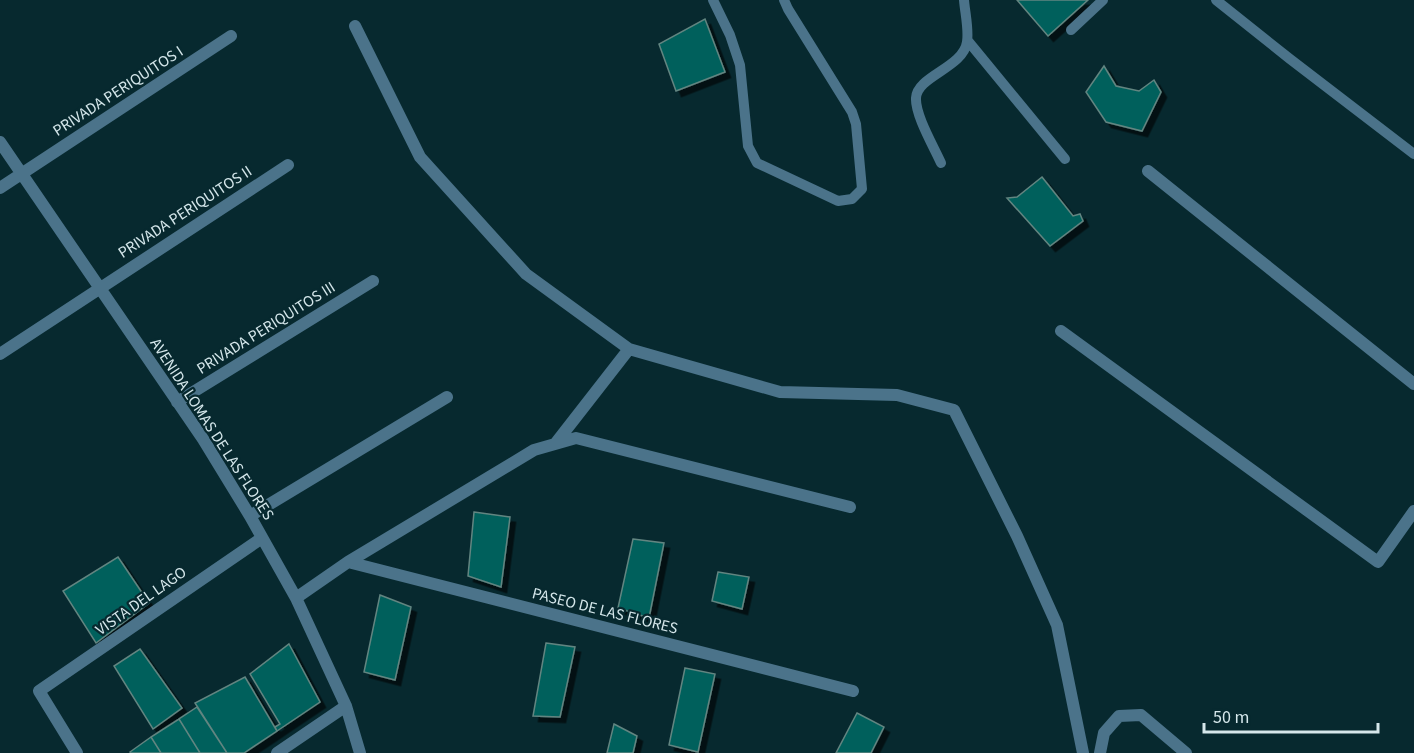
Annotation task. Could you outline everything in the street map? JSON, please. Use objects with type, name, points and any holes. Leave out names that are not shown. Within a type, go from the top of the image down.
[{"type":"street","points":[[355,26],[420,157],[526,274],[629,349],[780,392],[897,395],[954,410],[1017,536],[1056,625],[1083,753]]},
{"type":"street","name":"PRIVADA PERIQUITOS I","points":[[0,188],[231,36]]},
{"type":"street","name":"AVENIDA LOMAS DE LAS FLORES","points":[[0,142],[203,439],[250,516],[296,598],[346,706],[360,753]]},
{"type":"street","name":"PRIVADA PERIQUITOS II","points":[[0,354],[288,165]]},
{"type":"street","points":[[1149,171],[1414,384]]},
{"type":"street","name":"PRIVADA PERIQUITOS III","points":[[177,402],[373,281]]},
{"type":"street","points":[[1061,331],[1378,562],[1414,511]]},
{"type":"street","points":[[555,444],[629,349]]},
{"type":"street","points":[[250,516],[447,397]]},
{"type":"street","points":[[296,598],[348,562],[534,450],[576,438],[850,507]]},
{"type":"street","name":"VISTA DEL LAGO","points":[[77,753],[39,691],[262,538]]},
{"type":"street","name":"PASEO DE LAS FLORES","points":[[348,562],[853,691]]},
{"type":"street","points":[[277,753],[346,706]]},
{"type":"street","points":[[1100,753],[1104,733],[1119,716],[1141,715],[1186,753]]},
{"type":"lane","points":[[712,0],[730,35],[740,65],[748,146],[757,163],[838,201],[852,200],[862,189],[856,124],[852,112],[784,0]]},
{"type":"lane","points":[[941,163],[916,108],[916,98],[918,89],[954,62],[964,51],[968,41],[964,0]]},
{"type":"lane","points":[[1071,30],[1103,0]]},
{"type":"lane","points":[[1216,0],[1414,154]]},
{"type":"lane","points":[[968,41],[1065,159]]},
{"type":"building","points":[[1017,0],[1088,0],[1048,36]]},
{"type":"building","points":[[705,19],[725,72],[676,91],[659,44]]},
{"type":"building","points":[[1104,66],[1116,86],[1139,91],[1154,80],[1161,92],[1142,131],[1106,122],[1086,92]]},
{"type":"building","points":[[1042,177],[1073,216],[1080,214],[1083,221],[1050,246],[1007,198],[1017,197]]},
{"type":"building","points":[[474,512],[510,517],[501,587],[468,576]]},
{"type":"building","points":[[633,539],[664,543],[649,618],[618,608]]},
{"type":"building","points":[[118,557],[149,603],[96,643],[63,591]]},
{"type":"building","points":[[718,572],[749,577],[742,609],[712,601]]},
{"type":"building","points":[[380,595],[411,607],[395,680],[364,672]]},
{"type":"building","points":[[546,643],[575,647],[560,717],[533,716]]},
{"type":"building","points":[[289,644],[320,702],[277,731],[275,727],[280,724],[250,674]]},
{"type":"building","points":[[140,649],[182,708],[153,729],[114,666]]},
{"type":"building","points":[[685,668],[715,674],[698,752],[669,745]]},
{"type":"building","points":[[245,677],[277,731],[244,753],[227,753],[195,703]]},
{"type":"building","points":[[197,707],[227,753],[200,753],[179,719]]},
{"type":"building","points":[[857,713],[884,727],[871,753],[836,753]]},
{"type":"building","points":[[179,719],[200,753],[161,753],[151,737]]},
{"type":"building","points":[[614,724],[637,736],[633,753],[607,753]]},
{"type":"building","points":[[151,737],[161,753],[130,752]]}]
